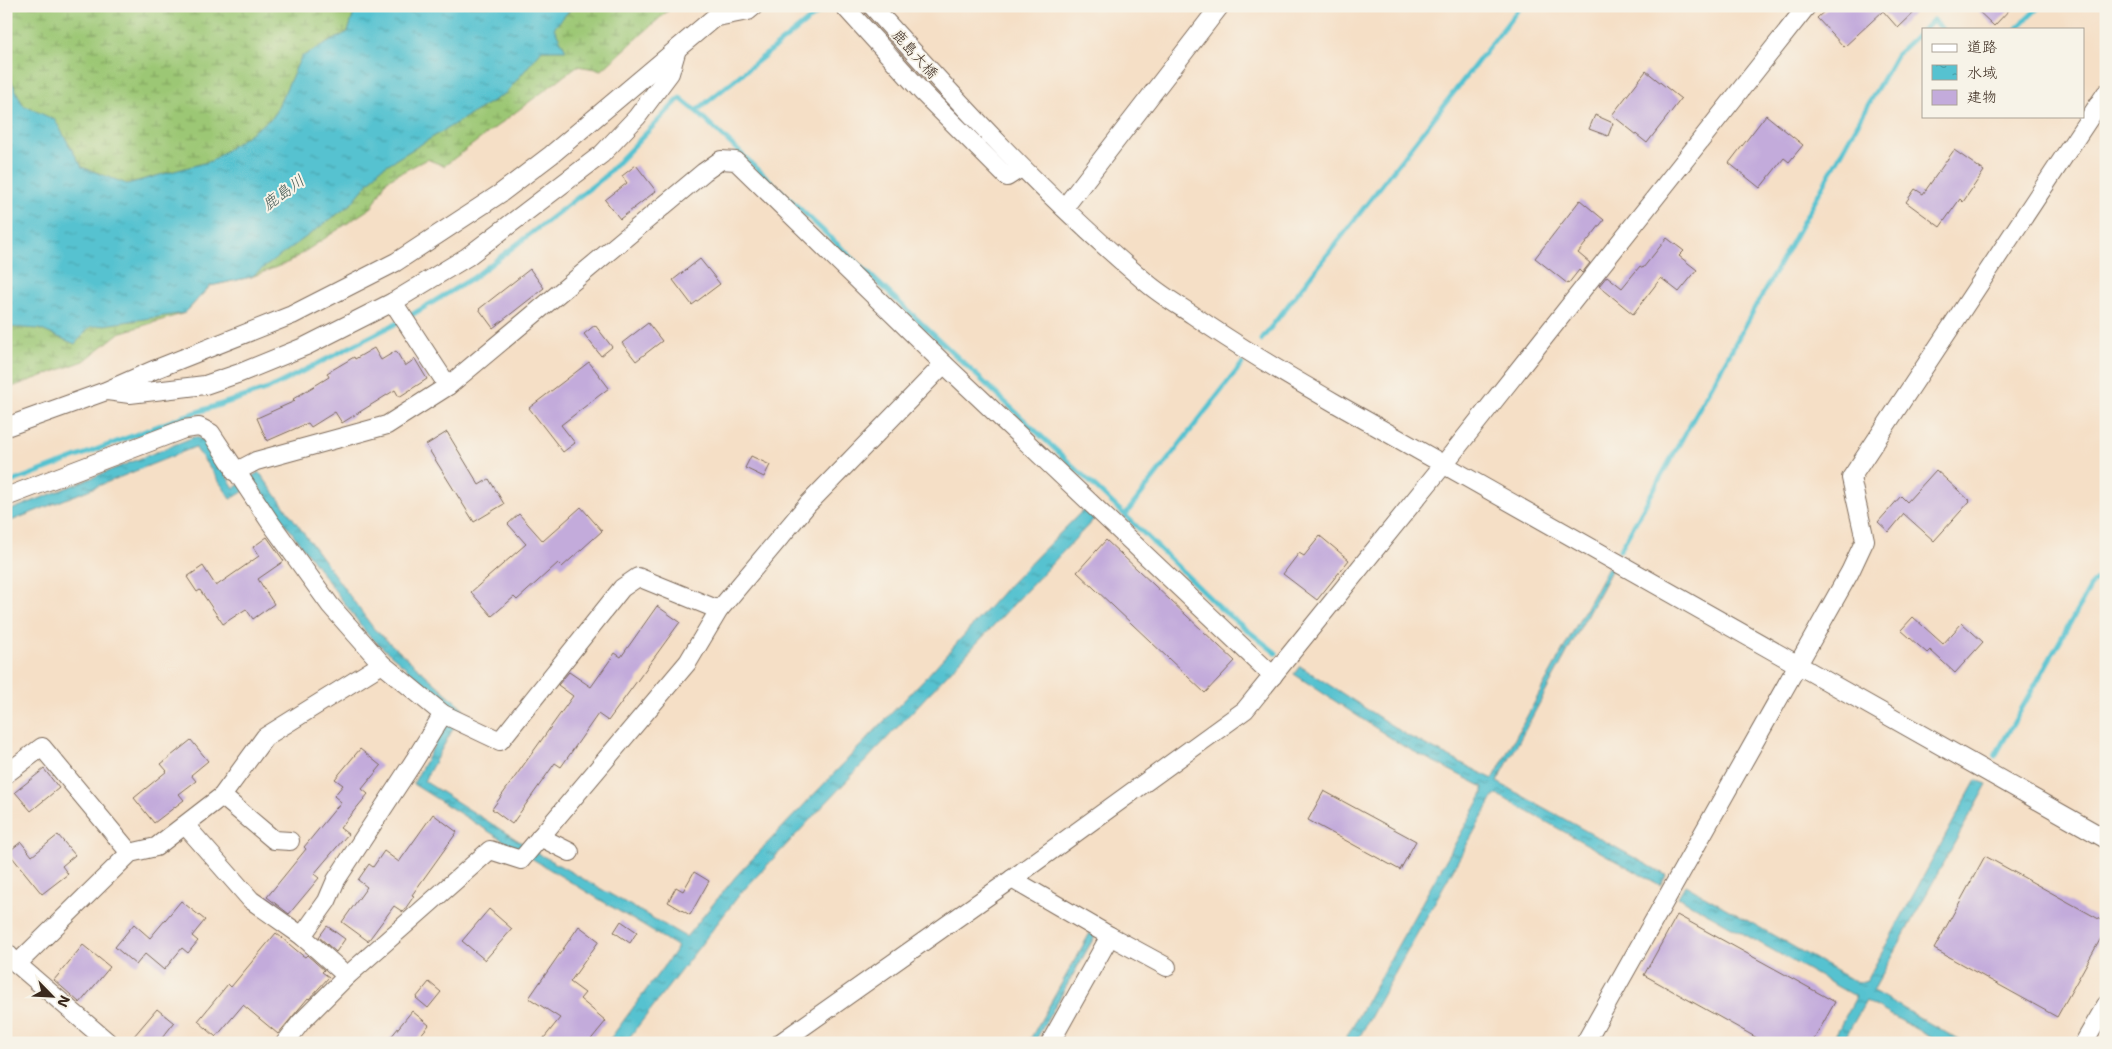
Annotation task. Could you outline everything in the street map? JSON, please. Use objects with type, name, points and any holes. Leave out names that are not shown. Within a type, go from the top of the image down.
[{"type":"street","points":[[6,427],[106,391],[292,315],[396,262],[515,182],[551,155],[722,12],[748,11],[754,6]]},
{"type":"street","name":"鹿島大橋","points":[[872,6],[959,103],[1064,208],[1148,284],[1244,350],[2106,840]]},
{"type":"street","points":[[1064,208],[1220,6]]},
{"type":"street","points":[[780,1043],[1246,710],[1444,464],[1806,6]]},
{"type":"street","points":[[844,7],[923,93],[1007,177],[1022,168]]},
{"type":"street","points":[[106,391],[130,394],[205,385],[306,346],[396,306],[467,257],[602,154],[637,118],[670,73],[677,49]]},
{"type":"street","points":[[1584,1043],[1850,572],[1865,540],[1850,478],[2106,93]]},
{"type":"street","points":[[242,481],[256,461],[387,425],[448,386],[721,160],[736,161],[944,364],[1273,676]]},
{"type":"street","points":[[396,306],[448,386]]},
{"type":"street","points":[[285,1043],[301,1022],[347,976],[490,850],[521,860],[688,662],[719,610],[808,504],[944,364]]},
{"type":"street","points":[[6,497],[184,429],[199,427],[210,433],[330,605],[382,664],[443,714],[500,741],[622,588],[638,577],[719,610]]},
{"type":"street","points":[[101,1041],[12,958],[130,853],[156,847],[222,796],[265,736],[382,664]]},
{"type":"street","points":[[302,936],[327,901],[336,880],[443,714]]},
{"type":"street","points":[[6,774],[42,747],[130,853]]},
{"type":"street","points":[[222,796],[274,840],[290,841]]},
{"type":"street","points":[[186,825],[251,900],[302,936],[347,976]]},
{"type":"street","points":[[538,840],[570,852]]},
{"type":"street","points":[[1012,879],[1168,967]]},
{"type":"street","points":[[1050,1043],[1110,936]]},
{"type":"street","points":[[2084,1043],[2106,1005]]},
{"type":"green space","points":[[6,6],[473,6],[294,159],[6,242]]},
{"type":"green space","points":[[542,6],[673,6],[602,70],[577,66],[444,166],[427,159],[387,180],[372,207],[289,262],[251,277],[210,286],[185,313],[119,333],[84,361],[6,389],[6,306]]},
{"type":"water","name":"鹿島川","points":[[356,6],[573,6],[554,28],[566,50],[542,50],[506,93],[380,169],[350,205],[251,277],[210,286],[185,313],[90,327],[75,344],[39,329],[6,327],[6,193],[8,189],[6,187],[6,70],[23,105],[55,120],[82,167],[127,184],[211,161],[273,117],[301,57],[348,32]]},
{"type":"water","points":[[194,437],[203,439],[234,488],[259,472],[374,629],[464,709],[424,781],[541,855],[686,937],[737,875],[928,675],[1008,586],[1084,509],[1094,519],[740,894],[625,1043],[607,1043],[678,947],[413,784],[454,709],[368,635],[256,484],[231,499],[195,447],[6,523],[6,512]]},
{"type":"water","points":[[1608,567],[1612,569],[1497,782],[1666,875],[1660,885],[1498,795],[1494,796],[1356,1043],[1343,1043],[1483,794],[1483,787],[1403,746],[1294,674],[1300,666],[1408,736],[1493,779]]},
{"type":"water","points":[[1976,780],[1987,784],[1873,991],[1964,1043],[1941,1043],[1866,1001],[1842,1043],[1831,1043],[1856,997],[1678,897],[1685,885],[1857,983],[1867,980]]},
{"type":"water","points":[[1090,933],[1095,936],[1034,1043],[1028,1043]]},
{"type":"building","points":[[1830,6],[1921,6],[1898,28],[1883,11],[1844,47],[1817,18]]},
{"type":"building","points":[[1973,6],[2013,6],[1994,26]]},
{"type":"building","points":[[1646,71],[1681,99],[1647,143],[1612,115]]},
{"type":"building","points":[[1595,115],[1613,123],[1608,136],[1589,129]]},
{"type":"building","points":[[1766,115],[1803,145],[1789,162],[1784,158],[1760,188],[1729,163]]},
{"type":"building","points":[[1954,150],[1984,171],[1963,202],[1960,199],[1940,227],[1906,202],[1915,189],[1923,194]]},
{"type":"building","points":[[636,165],[656,191],[620,219],[605,200],[627,183],[622,176]]},
{"type":"building","points":[[1580,200],[1604,220],[1578,253],[1590,263],[1582,273],[1579,270],[1568,284],[1535,258]]},
{"type":"building","points":[[1667,238],[1684,251],[1679,256],[1697,270],[1679,292],[1661,278],[1633,314],[1599,286],[1607,276],[1622,288],[1640,266],[1643,268]]},
{"type":"building","points":[[700,259],[720,284],[692,305],[673,280]]},
{"type":"building","points":[[530,269],[544,288],[493,328],[479,309]]},
{"type":"building","points":[[648,323],[662,341],[636,361],[622,343]]},
{"type":"building","points":[[595,325],[612,347],[601,356],[584,334]]},
{"type":"building","points":[[374,348],[381,360],[396,351],[405,366],[415,359],[427,379],[399,397],[395,390],[342,423],[335,412],[311,427],[308,423],[267,441],[257,418],[295,401],[293,399],[329,377],[327,373]]},
{"type":"building","points":[[589,362],[609,388],[561,425],[575,443],[563,452],[529,408]]},
{"type":"building","points":[[447,432],[479,485],[489,479],[504,504],[474,522],[426,445]]},
{"type":"building","points":[[751,456],[770,465],[764,477],[745,468]]},
{"type":"building","points":[[1936,470],[1970,501],[1934,541],[1904,514],[1889,532],[1878,522],[1901,496],[1907,502]]},
{"type":"building","points":[[581,507],[602,531],[562,567],[558,563],[517,600],[514,597],[492,616],[471,592],[526,544],[508,524],[519,514],[543,541]]},
{"type":"building","points":[[1320,536],[1349,560],[1317,600],[1283,574],[1299,553],[1304,556]]},
{"type":"building","points":[[267,537],[284,561],[258,579],[274,604],[253,619],[246,609],[223,624],[200,590],[197,592],[187,577],[203,566],[216,586],[259,556],[253,547]]},
{"type":"building","points":[[1106,540],[1235,661],[1205,693],[1077,572]]},
{"type":"building","points":[[657,606],[680,622],[608,721],[598,714],[561,767],[555,763],[512,824],[492,809],[573,696],[558,685],[569,672],[591,687],[615,653],[621,657]]},
{"type":"building","points":[[1913,617],[1943,644],[1962,623],[1983,642],[1955,673],[1930,650],[1927,653],[1901,630]]},
{"type":"building","points":[[191,740],[208,761],[191,775],[196,781],[179,794],[184,800],[154,823],[134,798],[167,771],[161,764]]},
{"type":"building","points":[[360,749],[381,766],[362,789],[368,794],[340,828],[348,834],[314,874],[319,878],[289,914],[267,897],[306,849],[304,847],[341,802],[334,796],[343,785],[335,779]]},
{"type":"building","points":[[44,769],[59,788],[31,811],[15,792]]},
{"type":"building","points":[[1324,791],[1416,841],[1400,870],[1308,820]]},
{"type":"building","points":[[433,814],[457,832],[412,895],[414,896],[403,912],[394,906],[368,941],[342,922],[367,887],[358,880],[369,864],[373,867],[384,851],[399,862]]},
{"type":"building","points":[[58,835],[75,855],[62,866],[68,874],[42,894],[8,852],[21,842],[32,856]]},
{"type":"building","points":[[1985,856],[2106,923],[2106,929],[2057,1017],[1934,949]]},
{"type":"building","points":[[694,872],[709,881],[690,915],[668,902],[676,887],[683,891]]},
{"type":"building","points":[[181,901],[205,920],[192,936],[198,941],[188,953],[182,948],[164,970],[145,954],[136,965],[115,947],[134,924],[150,938]]},
{"type":"building","points":[[489,909],[512,929],[485,960],[462,941]]},
{"type":"building","points":[[1677,915],[1835,1002],[1812,1043],[1766,1043],[1644,975]]},
{"type":"building","points":[[621,921],[637,932],[630,943],[614,932]]},
{"type":"building","points":[[327,926],[345,939],[336,952],[319,937]]},
{"type":"building","points":[[579,926],[599,941],[570,982],[585,993],[580,999],[606,1021],[588,1043],[540,1043],[560,1018],[529,998]]},
{"type":"building","points":[[276,933],[302,955],[305,957],[307,955],[329,977],[308,998],[278,1034],[243,1005],[216,1037],[198,1021],[228,984],[231,987]]},
{"type":"building","points":[[83,945],[110,967],[80,1003],[54,980]]},
{"type":"building","points":[[429,982],[441,992],[428,1008],[416,998]]},
{"type":"building","points":[[157,1009],[174,1023],[158,1043],[128,1043]]},
{"type":"building","points":[[412,1011],[429,1025],[414,1043],[386,1043]]},
{"type":"waterway","points":[[6,484],[179,418],[268,389],[403,320],[473,278],[603,178],[680,98],[696,111],[826,6]]},
{"type":"waterway","points":[[1261,340],[1521,6]]},
{"type":"waterway","points":[[2017,28],[2040,6]]},
{"type":"waterway","points":[[1925,28],[1933,20],[1941,28]]},
{"type":"waterway","points":[[1620,550],[1896,55],[1922,31]]},
{"type":"waterway","points":[[696,111],[1125,515],[1221,609],[1276,653]]},
{"type":"waterway","points":[[1125,515],[1242,364]]},
{"type":"waterway","points":[[1995,756],[2092,584],[2106,571]]}]
